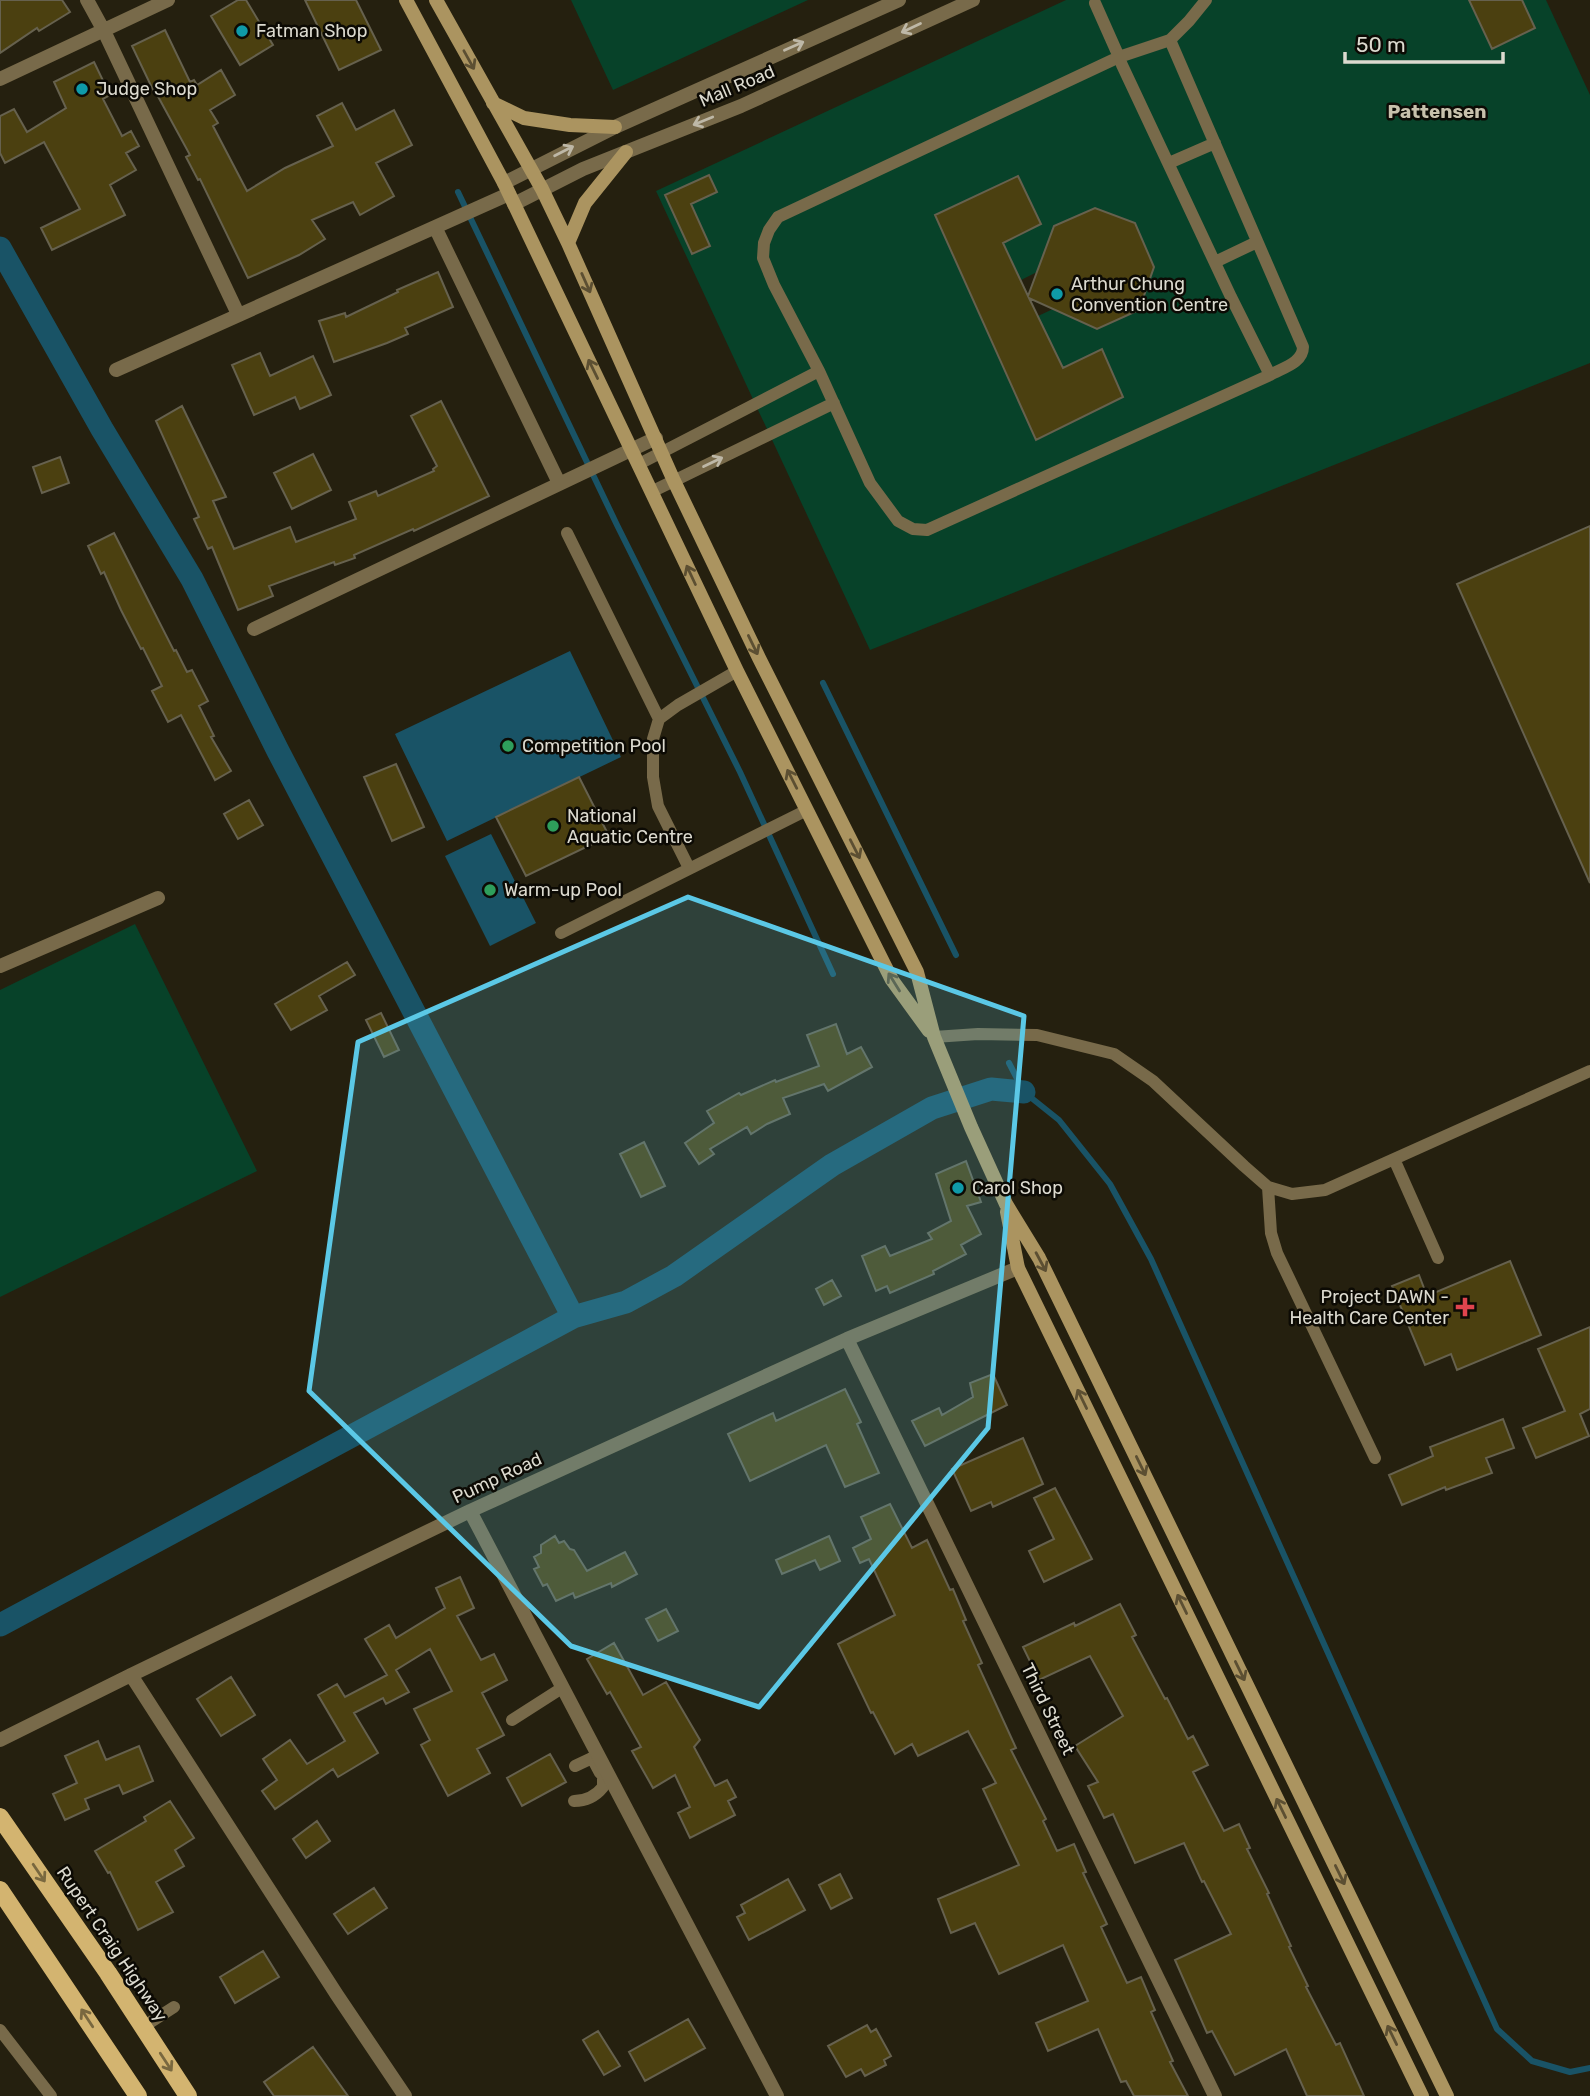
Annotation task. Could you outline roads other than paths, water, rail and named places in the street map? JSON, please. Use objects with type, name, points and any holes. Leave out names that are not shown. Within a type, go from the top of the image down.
[{"type":"main road","points":[[406,0],[632,449],[734,672],[892,980],[934,1037]]},
{"type":"main road","points":[[436,0],[542,189],[674,481],[917,972],[934,1037],[1003,1197],[1039,1258],[1447,2096]]},
{"type":"main road","points":[[493,103],[524,118],[570,125],[615,127]]},
{"type":"main road","points":[[568,243],[585,203],[626,152]]},
{"type":"main road","points":[[1003,1197],[1018,1268],[1422,2096]]},
{"type":"main road","name":"Rupert Craig Highway","points":[[0,1817],[188,2096]]},
{"type":"main road","points":[[0,1890],[138,2096]]},
{"type":"street","points":[[87,0],[238,314]]},
{"type":"street","points":[[0,79],[168,0]]},
{"type":"street","name":"Mall Road","points":[[506,195],[530,169],[615,127],[899,0]]},
{"type":"street","name":"Mall Road","points":[[506,195],[542,189],[741,106],[973,0]]},
{"type":"street","points":[[116,370],[506,195]]},
{"type":"street","points":[[439,226],[559,483]]},
{"type":"street","points":[[254,629],[656,438]]},
{"type":"street","points":[[0,965],[158,898]]},
{"type":"street","name":"Pump Road","points":[[0,1740],[470,1511],[847,1339],[1018,1268]]},
{"type":"street","name":"Third Street","points":[[847,1339],[1215,2096]]},
{"type":"street","points":[[470,1511],[606,1778],[776,2096]]},
{"type":"street","points":[[131,1675],[405,2096]]},
{"type":"lane","points":[[1170,40],[1303,347],[1303,354],[1298,360],[1270,375],[927,530],[913,529],[898,521],[870,484],[819,371],[774,285],[763,258],[764,243],[769,230],[778,217],[1119,57],[1170,40],[1206,0]]},
{"type":"lane","points":[[1095,2],[1270,375]]},
{"type":"lane","points":[[1169,163],[1214,143]]},
{"type":"lane","points":[[1215,262],[1257,242]]},
{"type":"lane","points":[[639,464],[819,371]]},
{"type":"lane","points":[[651,492],[834,403]]},
{"type":"lane","points":[[567,533],[659,719]]},
{"type":"lane","points":[[689,868],[658,806],[653,777],[653,739],[659,719],[734,672]]},
{"type":"lane","points":[[561,933],[807,810]]},
{"type":"lane","points":[[934,1037],[978,1034],[1037,1035],[1114,1054],[1153,1081],[1268,1187],[1292,1194],[1325,1190],[1590,1071]]},
{"type":"lane","points":[[1394,1159],[1438,1258]]},
{"type":"lane","points":[[1268,1187],[1270,1233],[1277,1253],[1376,1458]]},
{"type":"lane","points":[[512,1720],[562,1688]]},
{"type":"lane","points":[[574,1801],[583,1801],[598,1792],[606,1778],[592,1758],[575,1766]]},
{"type":"lane","points":[[143,2027],[174,2007]]},
{"type":"lane","points":[[0,2030],[51,2096]]},
{"type":"water","name":"Competition Pool","points":[[570,651],[621,757],[447,841],[395,734]]},
{"type":"water","name":"Warm-up Pool","points":[[491,834],[536,923],[490,946],[445,856]]},
{"type":"waterway","points":[[458,192],[617,525],[740,772],[833,974]]},
{"type":"waterway","points":[[0,248],[102,429],[192,579],[278,751],[573,1317]]},
{"type":"waterway","points":[[823,683],[956,955]]},
{"type":"waterway","points":[[1009,1063],[1024,1092],[1059,1120],[1110,1184],[1151,1259],[1497,2029],[1532,2061],[1570,2072],[1590,2068]]},
{"type":"waterway","points":[[0,1625],[573,1317],[626,1302],[674,1276],[832,1165],[932,1108],[991,1089],[1024,1092]]},
{"type":"place","name":"Fatman Shop","points":[[242,31]]},
{"type":"place","name":"Judge Shop","points":[[82,89]]},
{"type":"place","name":"Arthur Chung Convention Centre","points":[[1057,294]]},
{"type":"place","name":"Competition Pool","points":[[508,746]]},
{"type":"place","name":"National Aquatic Centre","points":[[553,826]]},
{"type":"place","name":"Warm-up Pool","points":[[490,890]]},
{"type":"place","name":"Carol Shop","points":[[958,1188]]},
{"type":"place","name":"Project DAWN - Health Care Center","points":[[1465,1307]]},
{"type":"district","name":"Pattensen","points":[[1437,111]]}]
